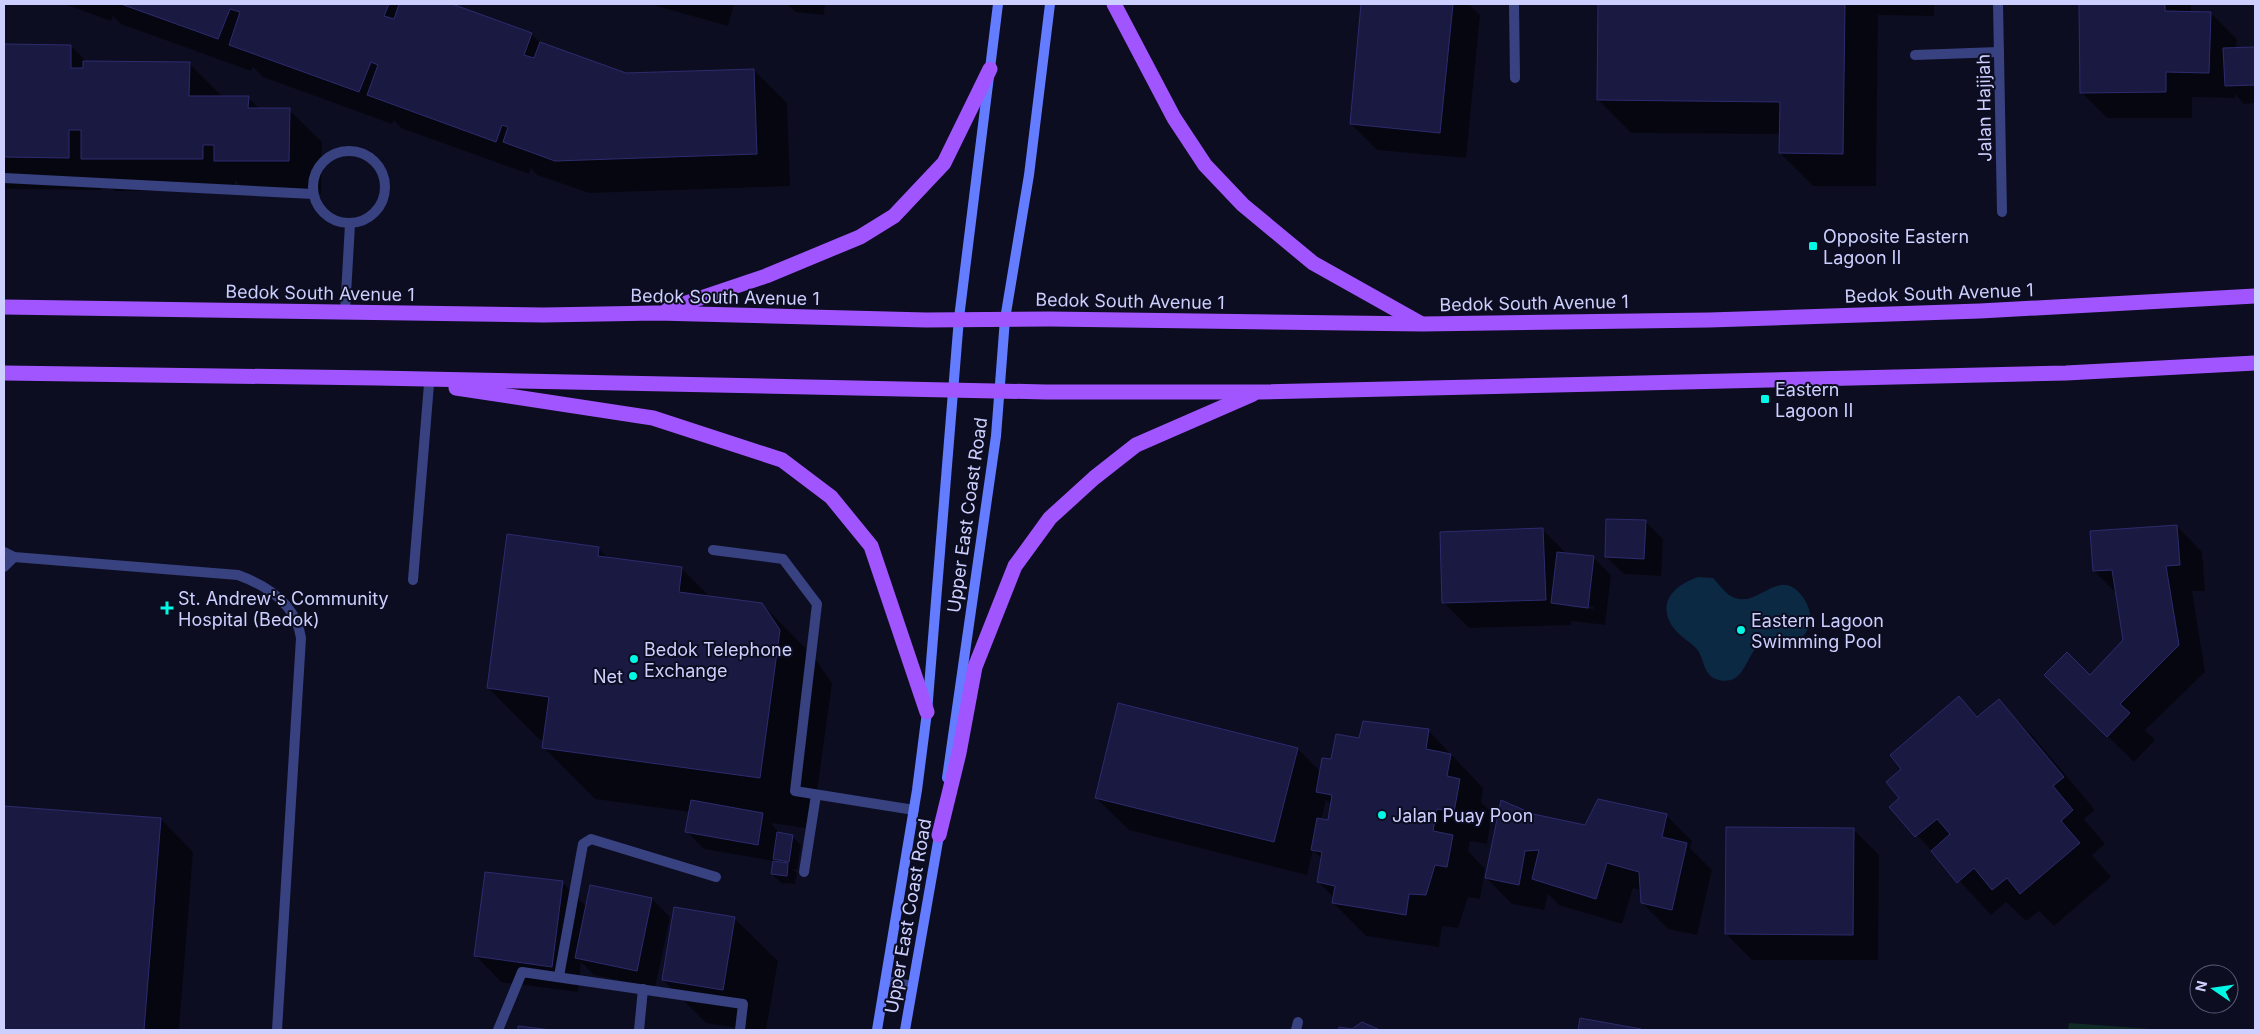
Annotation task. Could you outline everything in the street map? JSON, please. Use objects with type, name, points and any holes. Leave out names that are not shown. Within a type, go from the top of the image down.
[{"type":"main road","name":"Upper East Coast Road","points":[[878,1030],[914,810],[927,712],[959,318],[976,166],[998,4]]},
{"type":"main road","name":"Upper East Coast Road","points":[[905,1030],[939,835],[1000,390],[1005,319],[1029,176],[1050,4]]},
{"type":"main road","points":[[1114,4],[1174,118],[1205,166],[1243,205],[1313,263],[1422,324]]},
{"type":"main road","points":[[657,313],[766,276],[860,237],[894,216],[944,163],[990,69]]},
{"type":"main road","name":"Bedok South Avenue 1","points":[[4,307],[544,315],[657,313],[926,320],[959,318],[1422,324],[1709,320],[1970,311],[2255,296]]},
{"type":"main road","points":[[4,374],[395,379],[1046,392],[1259,392],[2066,373],[2255,363]]},
{"type":"main road","points":[[395,379],[652,418],[782,460],[831,498],[871,546],[927,712]]},
{"type":"main road","points":[[939,835],[959,753],[975,667],[1015,566],[1050,518],[1094,478],[1136,445],[1259,392]]},
{"type":"street","points":[[1514,4],[1515,78]]},
{"type":"street","name":"Jalan Hajijah","points":[[1998,4],[2002,212]]},
{"type":"street","points":[[1915,55],[1999,52]]},
{"type":"street","points":[[348,150],[361,152],[380,167],[384,179],[385,192],[381,204],[373,214],[362,221],[350,224],[337,222],[326,215],[318,206],[313,194],[313,181],[317,170],[325,159],[335,153],[348,150]]},
{"type":"street","points":[[4,178],[313,194]]},
{"type":"street","points":[[345,312],[350,224]]},
{"type":"street","points":[[413,580],[429,384]]},
{"type":"street","points":[[713,550],[783,559],[817,604],[795,791],[914,810]]},
{"type":"street","points":[[4,552],[14,557],[238,575],[261,584],[280,598],[292,612],[299,627],[301,638],[277,1030]]},
{"type":"street","points":[[4,567],[14,557]]},
{"type":"street","points":[[804,872],[816,794]]},
{"type":"street","points":[[559,976],[583,844],[591,839],[716,877]]},
{"type":"street","points":[[498,1030],[522,972],[743,1004],[740,1030]]},
{"type":"street","points":[[886,981],[912,986]]},
{"type":"street","points":[[639,1030],[643,989]]},
{"type":"green space","points":[[2069,1023],[2164,1030],[2068,1030]]},
{"type":"water","name":"Eastern Lagoon Swimming Pool","points":[[1698,577],[1713,578],[1723,590],[1735,598],[1744,599],[1752,597],[1777,586],[1785,585],[1794,588],[1802,596],[1809,608],[1810,621],[1807,631],[1794,641],[1770,642],[1758,646],[1743,670],[1733,679],[1727,681],[1714,678],[1707,671],[1696,648],[1673,627],[1666,610],[1670,596],[1682,585]]},
{"type":"building","points":[[121,4],[389,4],[384,16],[394,19],[399,4],[452,4],[532,33],[524,55],[534,58],[540,42],[626,73],[754,69],[757,154],[555,161],[503,142],[508,127],[502,125],[496,142],[367,95],[378,65],[371,62],[359,92],[229,45],[240,12],[230,9],[218,39]]},
{"type":"building","points":[[1361,4],[1453,4],[1440,133],[1350,124]]},
{"type":"building","points":[[1598,4],[1845,4],[1843,154],[1779,153],[1780,102],[1597,100]]},
{"type":"building","points":[[2079,4],[2165,4],[2165,11],[2211,12],[2209,73],[2166,72],[2166,92],[2080,93]]},
{"type":"building","points":[[4,44],[71,45],[71,68],[83,68],[83,61],[190,62],[189,96],[249,96],[248,108],[290,108],[289,161],[214,161],[214,145],[203,145],[203,159],[81,159],[81,130],[69,130],[69,158],[4,157]]},
{"type":"building","points":[[2255,47],[2255,85],[2225,86],[2223,48]]},
{"type":"building","points":[[1606,519],[1646,520],[1644,559],[1605,557]]},
{"type":"building","points":[[2177,525],[2180,565],[2166,566],[2179,645],[2120,704],[2130,713],[2107,737],[2044,675],[2067,652],[2090,675],[2123,640],[2112,570],[2093,571],[2090,531]]},
{"type":"building","points":[[1543,528],[1546,600],[1442,603],[1440,532]]},
{"type":"building","name":"Bedok Telephone Exchange","points":[[507,534],[599,547],[598,556],[682,567],[679,592],[762,603],[780,630],[760,778],[542,748],[549,697],[487,688]]},
{"type":"building","points":[[1557,552],[1594,556],[1588,608],[1551,603]]},
{"type":"building","points":[[1959,696],[1977,717],[1999,699],[2064,777],[2053,786],[2073,810],[2061,821],[2080,843],[2020,894],[2007,878],[1992,890],[1974,868],[1957,883],[1931,851],[1950,834],[1937,819],[1915,837],[1889,807],[1899,798],[1886,782],[1901,769],[1890,755]]},
{"type":"building","points":[[1118,703],[1298,748],[1274,842],[1095,798]]},
{"type":"building","name":"Jalan Puay Poon","points":[[1363,721],[1429,729],[1426,749],[1451,754],[1447,776],[1460,779],[1454,812],[1437,809],[1433,831],[1453,835],[1447,867],[1435,865],[1426,895],[1409,894],[1406,915],[1332,903],[1335,886],[1317,882],[1322,852],[1311,850],[1317,818],[1328,820],[1332,795],[1316,792],[1322,758],[1331,759],[1336,734],[1359,738]]},
{"type":"building","points":[[1598,799],[1667,814],[1662,837],[1687,843],[1672,910],[1641,903],[1639,872],[1607,863],[1596,899],[1532,879],[1539,850],[1525,851],[1519,885],[1485,878],[1501,800],[1533,814],[1585,825]]},
{"type":"building","points":[[691,800],[763,813],[758,845],[685,832]]},
{"type":"building","points":[[4,806],[161,818],[144,1030],[4,1030]]},
{"type":"building","points":[[1726,827],[1854,828],[1853,935],[1725,934]]},
{"type":"building","points":[[777,832],[793,835],[789,862],[773,859]]},
{"type":"building","points":[[773,861],[788,863],[787,876],[771,874]]},
{"type":"building","points":[[485,872],[563,881],[552,967],[474,956]]},
{"type":"building","points":[[590,885],[652,898],[637,971],[575,958]]},
{"type":"building","points":[[674,907],[735,917],[723,990],[662,980]]},
{"type":"building","points":[[1580,1018],[1641,1029],[1578,1030]]},
{"type":"building","points":[[1362,1022],[1380,1030],[1338,1030],[1339,1027],[1352,1029]]},
{"type":"building","points":[[518,1026],[551,1030],[518,1030]]},
{"type":"place","name":"Opposite Eastern Lagoon II","points":[[1813,246]]},
{"type":"place","name":"Eastern Lagoon II","points":[[1765,399]]},
{"type":"place","name":"St. Andrew's Community Hospital (Bedok)","points":[[167,608]]},
{"type":"place","name":"Eastern Lagoon Swimming Pool","points":[[1741,630]]},
{"type":"place","name":"Bedok Telephone Exchange","points":[[634,659]]},
{"type":"place","name":"Net","points":[[633,676]]},
{"type":"place","name":"Jalan Puay Poon","points":[[1382,815]]}]
